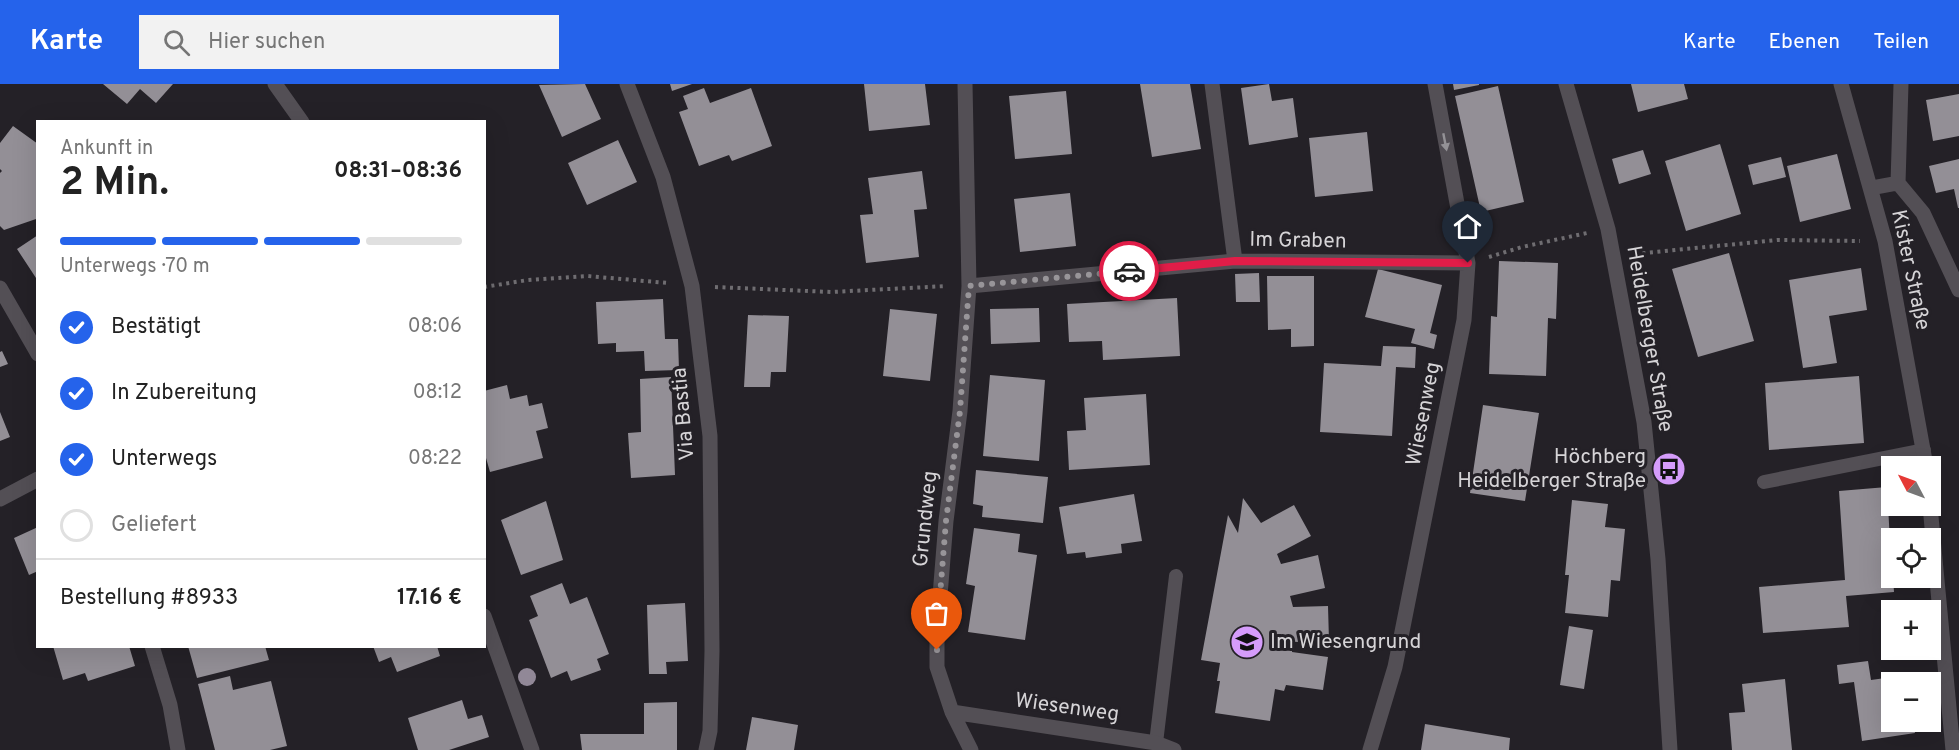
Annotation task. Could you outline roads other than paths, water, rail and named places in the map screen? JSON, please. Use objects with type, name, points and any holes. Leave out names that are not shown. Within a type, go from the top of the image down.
[{"type":"street","points":[[275,84],[301,120]]},
{"type":"street","name":"Via Bastia","points":[[627,84],[663,177],[692,286],[706,401],[710,436],[712,640],[710,731],[706,750]]},
{"type":"street","name":"Grundweg","points":[[965,84],[969,286],[960,411],[946,521],[937,633],[938,667],[951,712],[971,750]]},
{"type":"street","name":"Im Graben","points":[[1212,84],[1235,261],[1468,263]]},
{"type":"street","name":"Wiesenweg","points":[[1370,750],[1395,667],[1464,320],[1468,263],[1435,84]]},
{"type":"street","name":"Heidelberger Straße","points":[[1566,84],[1608,229],[1644,422],[1658,559],[1670,750]]},
{"type":"street","name":"Kister Straße","points":[[1841,84],[1885,241],[1925,456]]},
{"type":"street","points":[[1901,84],[1898,183],[1923,213],[1959,290]]},
{"type":"street","points":[[1871,188],[1898,183]]},
{"type":"street","points":[[969,286],[1235,261]]},
{"type":"street","points":[[0,288],[36,351]]},
{"type":"street","points":[[0,499],[36,480]]},
{"type":"street","points":[[1931,516],[1953,750]]},
{"type":"street","points":[[486,622],[532,750]]},
{"type":"street","points":[[153,648],[170,705],[178,750]]},
{"type":"street","name":"Wiesenweg","points":[[951,712],[1156,743],[1174,750]]},
{"type":"lane","points":[[1764,482],[1924,450]]},
{"type":"lane","points":[[1156,743],[1176,576]]},
{"type":"place","name":"Höchberg Heidelberger Straße","points":[[1669,469]]},
{"type":"place","name":"Im Wiesengrund","points":[[1247,642]]}]
